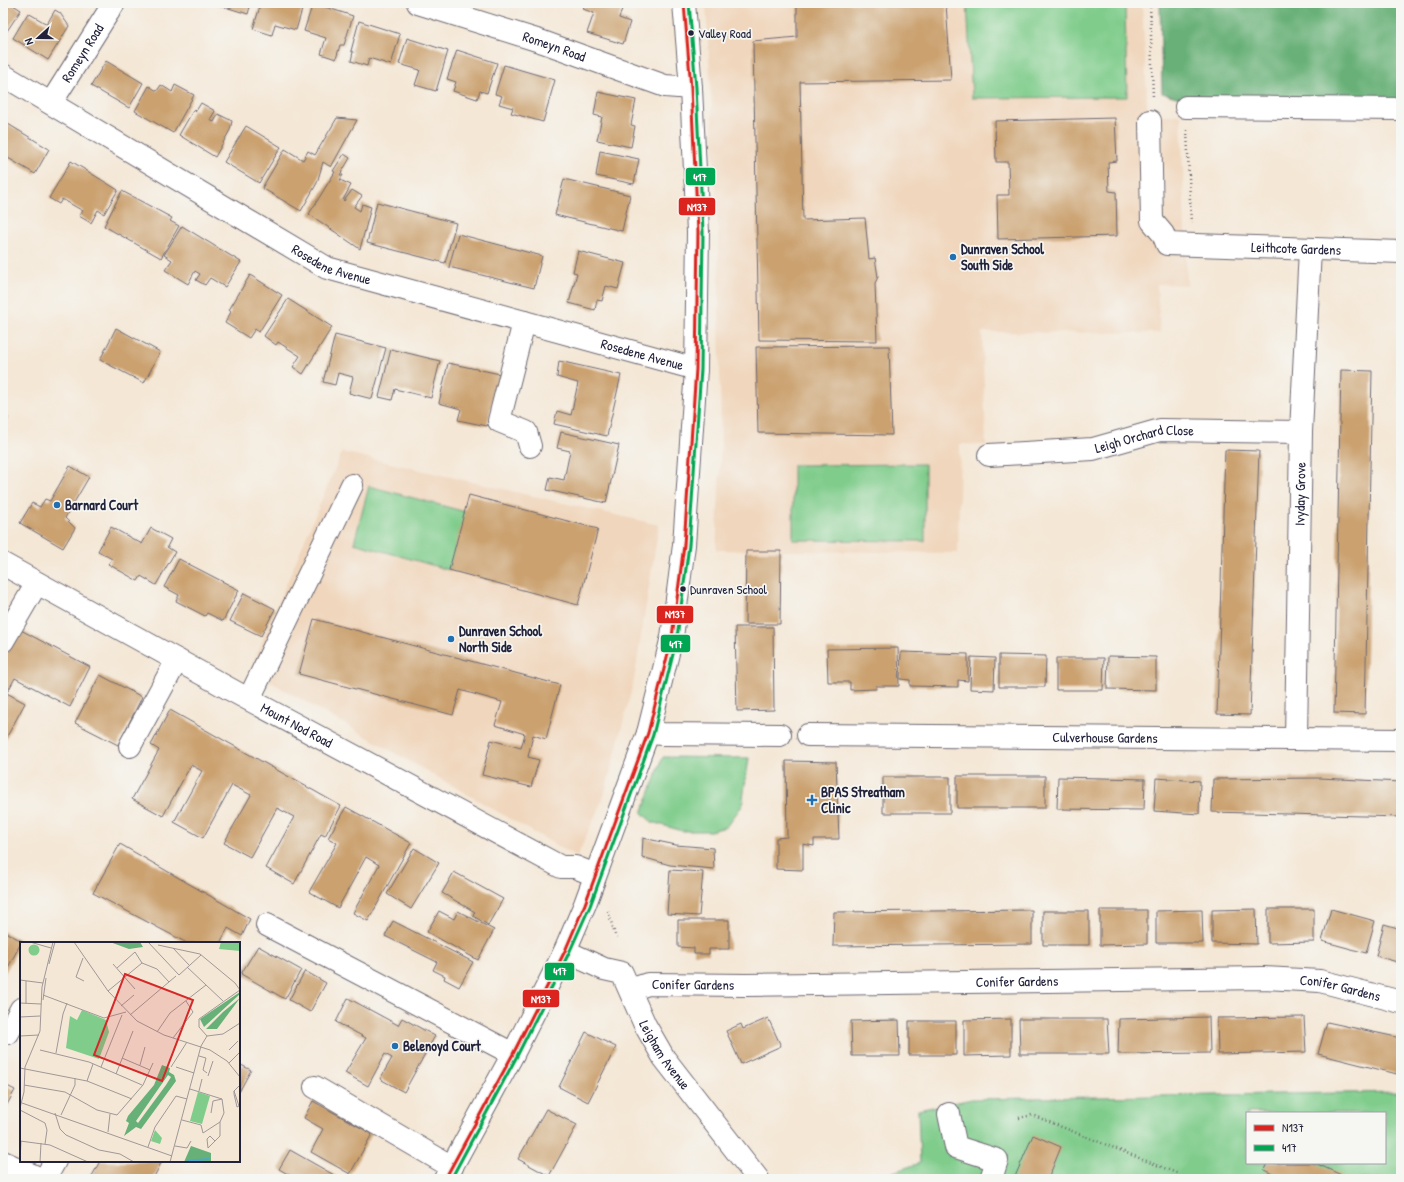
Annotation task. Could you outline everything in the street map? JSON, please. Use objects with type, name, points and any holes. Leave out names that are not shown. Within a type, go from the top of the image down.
[{"type":"street","name":"Romeyn Road","points":[[51,103],[114,3]]},
{"type":"street","name":"Romeyn Road","points":[[418,3],[543,42],[665,86],[691,88]]},
{"type":"street","points":[[315,1087],[448,1173],[513,1054],[565,951],[585,904],[648,733],[672,637],[684,545],[696,369],[698,232],[691,88],[684,3]]},
{"type":"street","name":"Rosedene Avenue","points":[[3,75],[327,268],[696,369]]},
{"type":"street","points":[[1186,107],[1401,109]]},
{"type":"street","name":"Leithcote Gardens","points":[[1150,121],[1152,221],[1163,234],[1167,244],[1401,252]]},
{"type":"street","name":"Ivyday Grove","points":[[1296,739],[1301,432],[1310,249]]},
{"type":"street","points":[[524,322],[499,421],[526,432],[530,446]]},
{"type":"street","name":"Leigh Orchard Close","points":[[989,455],[1093,449],[1160,430],[1301,432]]},
{"type":"street","points":[[249,699],[352,485]]},
{"type":"street","name":"Mount Nod Road","points":[[3,564],[177,660],[561,867],[576,867],[595,875]]},
{"type":"street","points":[[3,641],[37,583]]},
{"type":"street","points":[[130,746],[177,660]]},
{"type":"street","points":[[648,733],[780,735]]},
{"type":"street","name":"Culverhouse Gardens","points":[[808,736],[1401,740]]},
{"type":"street","points":[[267,925],[513,1054]]},
{"type":"street","points":[[565,951],[626,981]]},
{"type":"street","name":"Conifer Gardens","points":[[626,981],[648,984],[745,985],[1264,978],[1320,981],[1401,1002]]},
{"type":"street","name":"Leigham Avenue","points":[[626,981],[645,1026],[664,1058],[758,1179]]},
{"type":"street","points":[[8,1033],[20,1011]]},
{"type":"street","points":[[948,1114],[956,1147],[997,1160],[991,1179]]},
{"type":"street","points":[[3,1162],[41,1179]]},
{"type":"street","points":[[45,1179],[54,1162]]},
{"type":"path","points":[[614,928],[616,938]]},
{"type":"path","points":[[1020,1118],[1032,1115],[1179,1174]]},
{"type":"shaded area","name":"Dunraven School South Side","points":[[706,3],[1142,3],[1148,115],[1181,115],[1187,285],[1157,284],[1160,333],[982,332],[986,445],[960,444],[958,553],[716,550],[721,446],[718,229]]},
{"type":"shaded area","name":"Dunraven School North Side","points":[[342,452],[659,525],[634,680],[604,796],[577,857],[250,670]]},
{"type":"green space","points":[[967,3],[1125,3],[1127,97],[972,98]]},
{"type":"green space","points":[[1160,3],[1401,3],[1401,104],[1180,98],[1162,93]]},
{"type":"green space","points":[[925,464],[925,541],[793,540],[793,465]]},
{"type":"green space","points":[[369,486],[466,512],[449,570],[354,543]]},
{"type":"green space","points":[[663,757],[749,758],[742,806],[726,827],[710,831],[682,831],[652,822],[642,813]]},
{"type":"green space","points":[[1401,1092],[1401,1179],[872,1179],[920,1163],[918,1110],[972,1099]]},
{"type":"building","points":[[3,3],[10,3],[21,10],[5,34],[3,32]]},
{"type":"building","points":[[212,3],[251,3],[248,14]]},
{"type":"building","points":[[261,3],[304,3],[296,30],[275,24],[272,35],[253,29]]},
{"type":"building","points":[[313,3],[353,16],[344,45],[340,45],[336,59],[321,54],[326,38],[304,31]]},
{"type":"building","points":[[585,3],[624,3],[619,18],[630,22],[623,44],[587,33],[594,13],[583,9]]},
{"type":"building","points":[[797,3],[946,3],[951,80],[800,82],[803,220],[865,218],[869,259],[875,258],[878,277],[875,283],[877,341],[759,340],[753,41],[797,37]]},
{"type":"building","points":[[55,10],[60,13],[69,26],[48,60],[13,38],[28,13],[47,24]]},
{"type":"building","points":[[359,21],[400,34],[391,65],[369,58],[367,66],[351,61],[353,52],[351,51]]},
{"type":"building","points":[[407,38],[448,51],[436,91],[415,85],[420,70],[399,64]]},
{"type":"building","points":[[457,50],[497,63],[487,93],[480,91],[477,99],[453,91],[456,82],[447,79]]},
{"type":"building","points":[[106,61],[143,83],[129,108],[91,86]]},
{"type":"building","points":[[504,65],[555,80],[543,122],[511,113],[513,108],[499,104],[502,96],[495,94]]},
{"type":"building","points":[[161,85],[172,92],[175,85],[194,95],[173,133],[135,111],[149,86],[157,91]]},
{"type":"building","points":[[598,92],[636,100],[631,125],[635,126],[631,147],[597,140],[602,117],[594,115]]},
{"type":"building","points":[[201,103],[215,111],[210,120],[214,122],[218,114],[232,121],[230,130],[215,157],[179,135],[194,109],[196,111]]},
{"type":"building","points":[[337,118],[357,120],[331,167],[323,162],[317,183],[301,211],[262,188],[285,149],[303,160],[308,151],[315,155]]},
{"type":"building","points":[[1115,118],[1117,161],[1108,162],[1109,191],[1116,192],[1117,236],[998,239],[997,195],[1009,195],[1008,162],[996,162],[995,121]]},
{"type":"building","points":[[8,124],[49,149],[35,174],[3,155],[3,131]]},
{"type":"building","points":[[246,126],[281,147],[259,183],[224,162]]},
{"type":"building","points":[[600,151],[639,159],[634,184],[596,176]]},
{"type":"building","points":[[344,154],[350,158],[340,175],[343,175],[340,180],[351,185],[343,200],[344,201],[352,190],[362,196],[354,207],[360,211],[362,204],[371,207],[360,249],[309,214],[335,172],[333,171]]},
{"type":"building","points":[[71,161],[118,190],[104,214],[98,210],[91,223],[79,216],[83,211],[62,199],[59,204],[49,198]]},
{"type":"building","points":[[564,179],[630,195],[622,231],[555,215]]},
{"type":"building","points":[[122,191],[172,218],[170,221],[179,226],[161,258],[104,226]]},
{"type":"building","points":[[377,202],[456,223],[445,263],[367,243]]},
{"type":"building","points":[[182,226],[241,262],[225,287],[210,278],[205,285],[196,280],[200,274],[195,271],[188,284],[165,270],[172,260],[164,255]]},
{"type":"building","points":[[458,234],[542,256],[534,288],[449,267]]},
{"type":"building","points":[[578,251],[625,263],[618,289],[606,286],[602,301],[597,300],[595,310],[569,303],[577,273],[573,272]]},
{"type":"building","points":[[250,275],[282,295],[259,332],[255,329],[249,338],[225,323],[231,312],[229,310]]},
{"type":"building","points":[[288,299],[332,327],[303,374],[293,367],[300,356],[278,342],[276,345],[264,336]]},
{"type":"building","points":[[116,328],[160,352],[144,383],[100,360]]},
{"type":"building","points":[[335,335],[386,348],[372,399],[349,393],[353,377],[338,373],[335,385],[323,382]]},
{"type":"building","points":[[889,346],[892,435],[758,433],[756,347]]},
{"type":"building","points":[[391,349],[440,361],[431,398],[395,389],[392,400],[379,397]]},
{"type":"building","points":[[559,361],[621,375],[607,436],[554,424],[557,411],[571,415],[578,383],[557,377]]},
{"type":"building","points":[[448,363],[500,374],[495,403],[493,401],[487,426],[458,420],[461,409],[439,403]]},
{"type":"building","points":[[1341,370],[1372,371],[1365,714],[1334,713]]},
{"type":"building","points":[[3,414],[8,417],[3,427]]},
{"type":"building","points":[[561,432],[619,445],[606,503],[547,490],[550,477],[564,480],[570,451],[557,448]]},
{"type":"building","points":[[1225,450],[1259,451],[1250,715],[1217,714]]},
{"type":"building","name":"Barnard Court","points":[[70,466],[89,477],[65,518],[75,528],[63,548],[20,523],[32,503],[40,507],[45,499],[50,501]]},
{"type":"building","points":[[469,495],[598,529],[578,605],[449,570]]},
{"type":"building","points":[[111,527],[142,544],[151,528],[171,539],[167,547],[175,552],[156,585],[141,576],[138,581],[108,564],[112,559],[98,551]]},
{"type":"building","points":[[746,551],[781,551],[780,624],[745,624]]},
{"type":"building","points":[[179,559],[239,590],[223,621],[207,613],[205,616],[176,601],[179,595],[164,587]]},
{"type":"building","points":[[244,593],[275,609],[261,636],[230,621]]},
{"type":"building","points":[[314,619],[560,685],[546,739],[533,735],[528,757],[539,760],[531,787],[482,775],[491,740],[521,748],[525,734],[495,725],[502,702],[460,690],[453,715],[299,674]]},
{"type":"building","points":[[735,627],[773,627],[774,710],[737,711]]},
{"type":"building","points":[[19,629],[90,667],[70,707],[15,678],[8,691],[3,688],[3,660]]},
{"type":"building","points":[[898,648],[899,686],[876,686],[876,689],[850,690],[850,682],[828,682],[827,649]]},
{"type":"building","points":[[901,652],[968,654],[968,681],[958,680],[958,687],[910,686],[910,680],[900,679]]},
{"type":"building","points":[[999,655],[1046,656],[1045,687],[999,687]]},
{"type":"building","points":[[1108,656],[1156,657],[1156,690],[1107,689]]},
{"type":"building","points":[[971,657],[995,658],[994,690],[970,689]]},
{"type":"building","points":[[1056,658],[1104,658],[1103,690],[1056,690]]},
{"type":"building","points":[[100,675],[142,697],[118,745],[75,723]]},
{"type":"building","points":[[3,691],[25,703],[3,744]]},
{"type":"building","points":[[170,710],[341,806],[325,836],[321,834],[294,884],[266,868],[294,817],[277,808],[250,857],[224,843],[251,795],[232,785],[203,838],[174,822],[202,771],[191,765],[163,816],[132,799],[159,750],[151,745]]},
{"type":"building","name":"BPAS Streatham Clinic","points":[[786,761],[836,762],[839,839],[814,839],[814,846],[803,844],[803,870],[776,869],[776,838],[787,837]]},
{"type":"building","points":[[957,776],[1045,776],[1045,808],[957,808]]},
{"type":"building","points":[[883,777],[950,777],[950,813],[883,813]]},
{"type":"building","points":[[1058,777],[1145,779],[1144,810],[1057,809]]},
{"type":"building","points":[[1156,778],[1200,781],[1199,814],[1154,811]]},
{"type":"building","points":[[1320,778],[1401,782],[1401,817],[1212,812],[1213,779]]},
{"type":"building","points":[[346,807],[411,843],[368,921],[353,913],[379,865],[366,857],[338,908],[309,892],[337,843],[328,838]]},
{"type":"building","points":[[643,838],[676,845],[713,848],[714,869],[670,865],[642,857]]},
{"type":"building","points":[[120,844],[250,919],[242,936],[228,928],[221,942],[185,942],[93,893]]},
{"type":"building","points":[[414,848],[439,863],[411,909],[387,894]]},
{"type":"building","points":[[670,870],[703,872],[699,916],[667,914]]},
{"type":"building","points":[[454,872],[503,899],[488,925],[473,916],[475,912],[442,893]]},
{"type":"building","points":[[1256,909],[1257,944],[1212,943],[1212,910]]},
{"type":"building","points":[[1268,909],[1314,909],[1314,942],[1268,943]]},
{"type":"building","points":[[1331,909],[1375,921],[1366,953],[1322,941]]},
{"type":"building","points":[[1032,910],[1032,944],[833,946],[834,912]]},
{"type":"building","points":[[1100,910],[1147,910],[1147,944],[1100,945]]},
{"type":"building","points":[[1202,910],[1203,943],[1156,943],[1156,911]]},
{"type":"building","points":[[439,911],[454,919],[458,911],[494,930],[478,960],[427,932]]},
{"type":"building","points":[[1043,911],[1089,911],[1089,945],[1043,945]]},
{"type":"building","points":[[678,920],[729,920],[729,949],[709,949],[709,954],[694,954],[694,948],[678,947]]},
{"type":"building","points":[[393,921],[473,962],[459,987],[444,979],[445,976],[433,970],[437,962],[385,936]]},
{"type":"building","points":[[1384,924],[1401,929],[1401,963],[1376,956]]},
{"type":"building","points":[[3,931],[22,941],[20,942],[20,945],[3,977]]},
{"type":"building","points":[[258,946],[301,970],[285,999],[241,974]]},
{"type":"building","points":[[305,971],[326,983],[310,1012],[289,1000]]},
{"type":"building","name":"Belenoyd Court","points":[[348,998],[398,1025],[402,1018],[435,1036],[404,1092],[380,1079],[392,1058],[385,1054],[368,1086],[345,1073],[366,1038],[336,1022]]},
{"type":"building","points":[[1209,1017],[1210,1053],[1118,1054],[1119,1019]]},
{"type":"building","points":[[1304,1017],[1306,1052],[1218,1054],[1217,1018]]},
{"type":"building","points":[[768,1018],[781,1046],[741,1064],[726,1031],[741,1024],[743,1029]]},
{"type":"building","points":[[1011,1019],[1011,1055],[964,1056],[964,1020]]},
{"type":"building","points":[[1019,1019],[1107,1019],[1109,1054],[1020,1054]]},
{"type":"building","points":[[899,1020],[900,1056],[852,1056],[851,1021]]},
{"type":"building","points":[[909,1021],[956,1021],[956,1055],[909,1055]]},
{"type":"building","points":[[1327,1022],[1401,1038],[1401,1075],[1318,1054]]},
{"type":"building","points":[[586,1032],[616,1047],[588,1102],[559,1087]]},
{"type":"building","points":[[240,1064],[251,1070],[240,1090]]},
{"type":"building","points":[[3,1084],[15,1090],[3,1112]]},
{"type":"building","points":[[313,1101],[372,1134],[350,1174],[311,1152],[323,1129],[304,1118]]},
{"type":"building","points":[[546,1109],[577,1125],[549,1176],[518,1159]]},
{"type":"building","points":[[1033,1135],[1061,1147],[1048,1179],[1014,1179]]},
{"type":"building","points":[[290,1150],[341,1179],[290,1179],[291,1176],[279,1169]]},
{"type":"building","points":[[99,1162],[162,1162],[153,1179],[99,1179],[92,1176]]},
{"type":"building","points":[[1267,1164],[1317,1164],[1350,1179],[1283,1179],[1264,1170]]},
{"type":"transit line","name":"N137","points":[[445,1179],[513,1054],[565,951],[585,904],[648,733],[672,637],[684,545],[696,369],[698,232],[691,88],[684,3]]},
{"type":"transit line","name":"417","points":[[451,1179],[517,1056],[569,953],[590,906],[653,735],[677,638],[689,545],[701,369],[703,232],[696,88],[689,3]]},
{"type":"place","name":"Valley Road","points":[[691,33]]},
{"type":"place","name":"Dunraven School South Side","points":[[953,257]]},
{"type":"place","name":"Barnard Court","points":[[57,505]]},
{"type":"place","name":"Dunraven School","points":[[683,589]]},
{"type":"place","name":"Dunraven School North Side","points":[[451,639]]},
{"type":"place","name":"BPAS Streatham Clinic","points":[[812,800]]},
{"type":"place","name":"Belenoyd Court","points":[[395,1046]]}]
